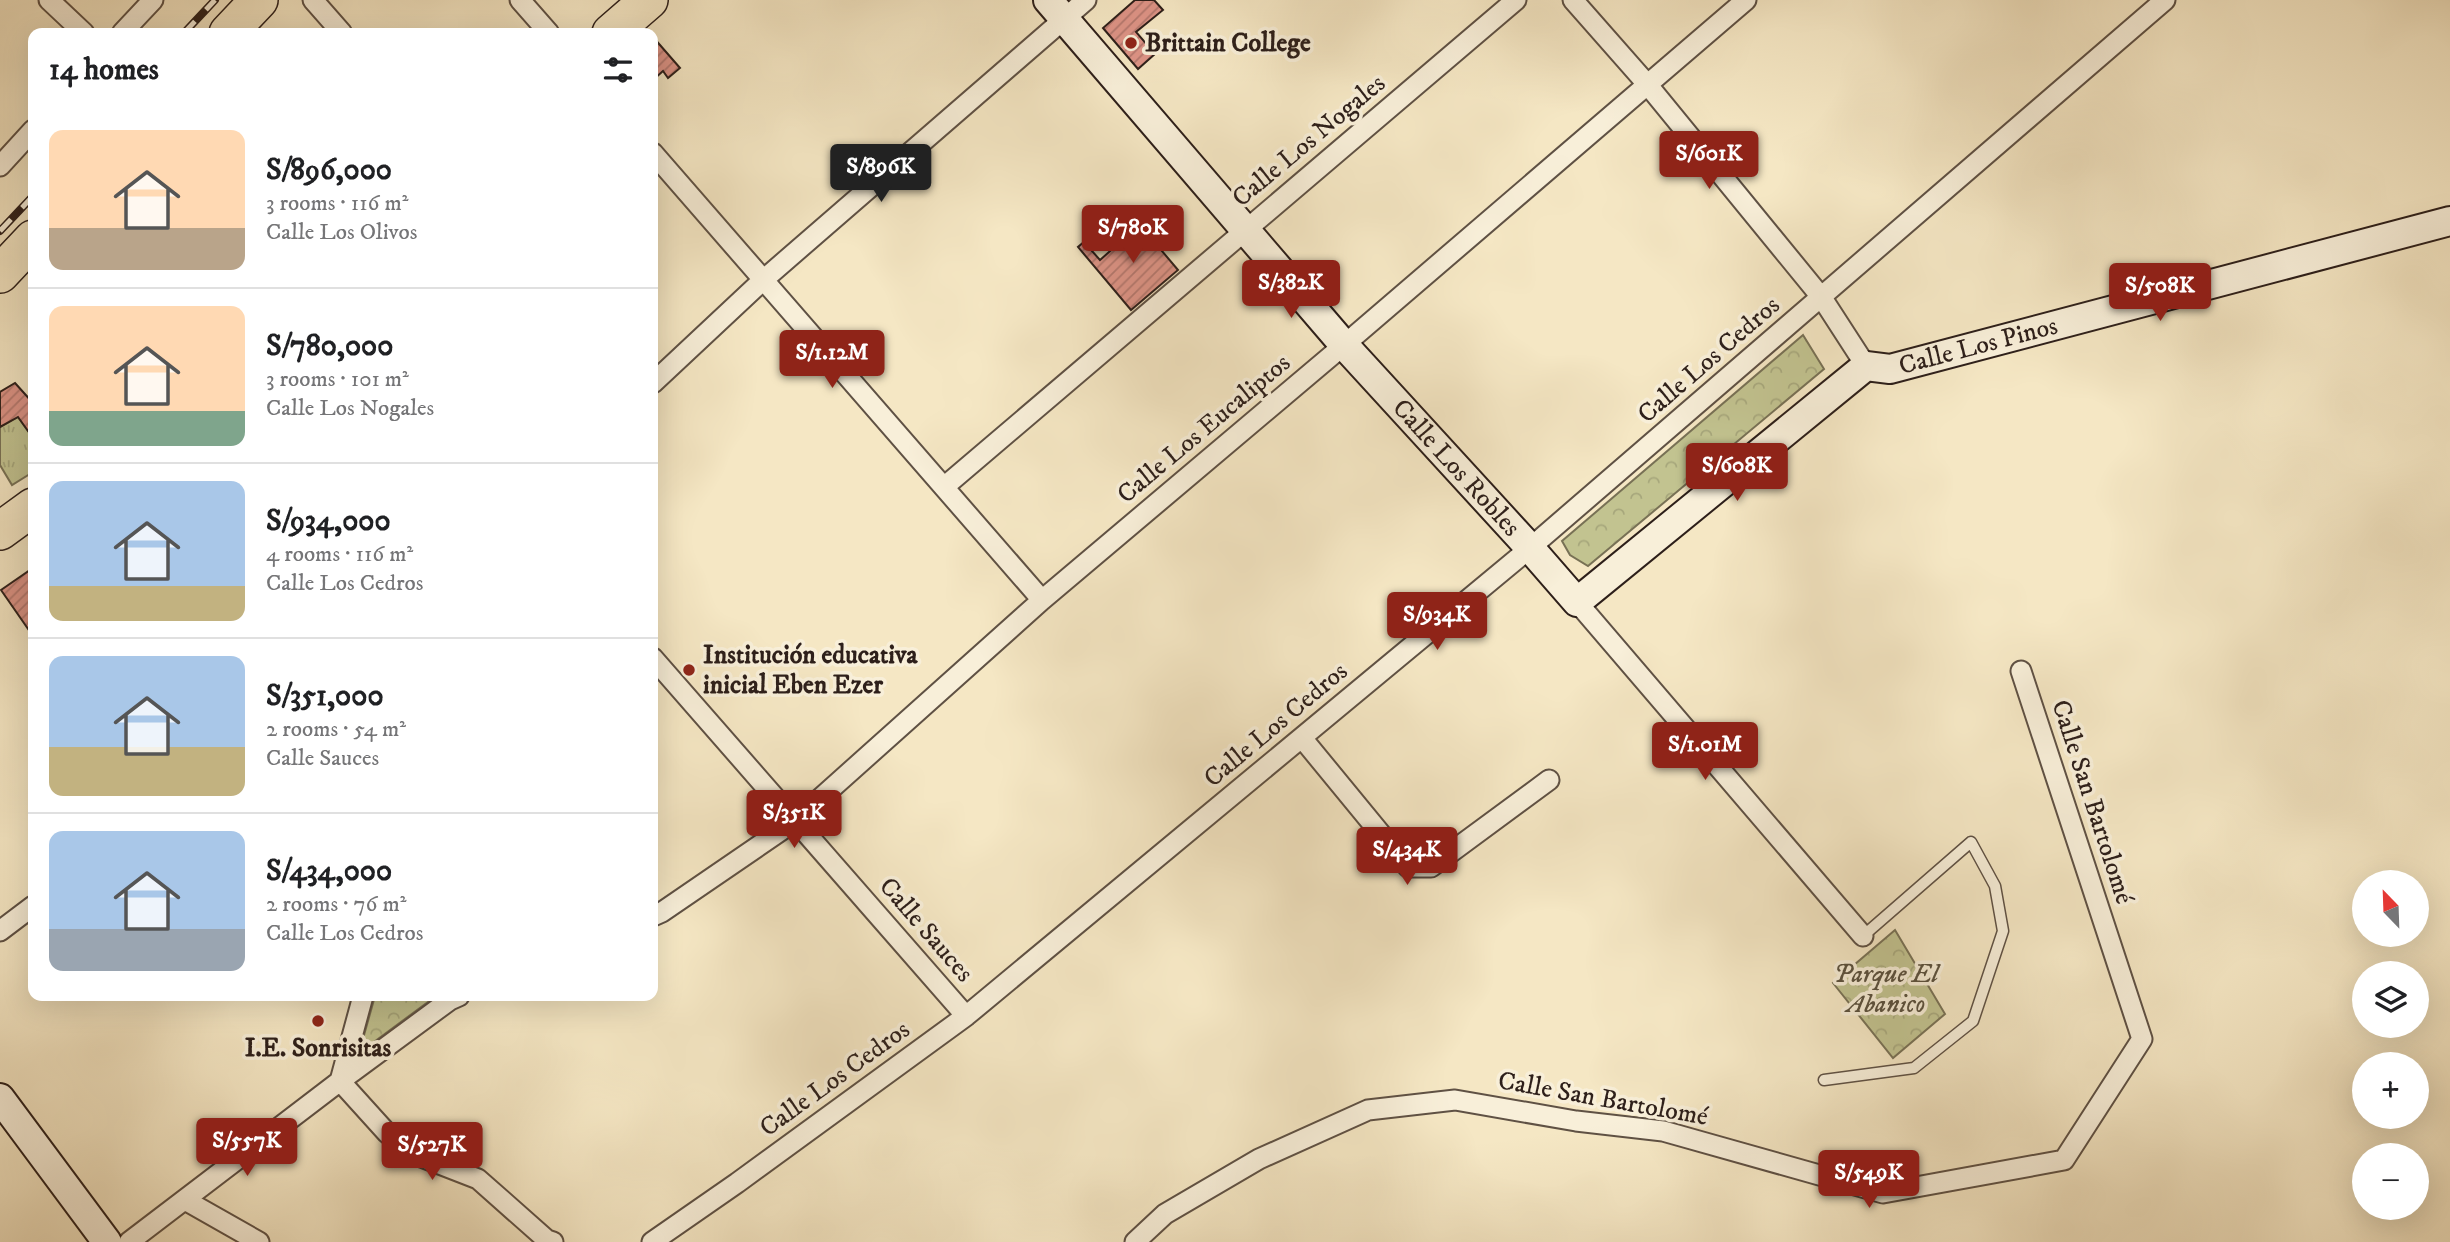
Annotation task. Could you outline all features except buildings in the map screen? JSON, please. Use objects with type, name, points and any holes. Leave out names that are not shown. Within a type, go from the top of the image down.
[{"type":"highway","points":[[233,28],[259,0]]},
{"type":"highway","points":[[617,28],[649,0]]},
{"type":"highway","points":[[0,274],[28,244]]},
{"type":"highway","points":[[0,531],[28,511]]},
{"type":"street","points":[[49,0],[79,28]]},
{"type":"street","points":[[127,28],[153,0]]},
{"type":"street","points":[[313,0],[338,28]]},
{"type":"street","points":[[520,0],[545,28]]},
{"type":"street","points":[[658,378],[1056,9],[1086,0]]},
{"type":"street","name":"Calle Los Nogales","points":[[944,487],[1516,0]]},
{"type":"street","points":[[1573,0],[1647,84],[1822,298],[1866,366]]},
{"type":"street","name":"Calle Los Eucaliptos","points":[[658,914],[795,821],[1042,600],[1746,0]]},
{"type":"street","name":"Calle Los Cedros","points":[[652,1242],[966,1016],[1530,548],[2165,0]]},
{"type":"street","name":"Calle Los Robles","points":[[1056,9],[1344,345],[1530,548],[1863,936]]},
{"type":"street","points":[[0,166],[28,135]]},
{"type":"street","points":[[658,159],[1042,600]]},
{"type":"street","name":"Calle Los Pinos","points":[[1577,602],[1866,366],[1890,369],[2450,221]]},
{"type":"street","name":"Calle Sauces","points":[[658,664],[966,1016]]},
{"type":"street","name":"Calle San Bartolomé","points":[[1135,1242],[1165,1214],[1259,1159],[1368,1110],[1455,1100],[1576,1121],[1663,1131],[1883,1193],[2064,1160],[2142,1039],[2021,671]]},
{"type":"street","points":[[1302,738],[1408,867],[1431,867],[1549,780]]},
{"type":"street","points":[[0,931],[28,910]]},
{"type":"street","points":[[340,1081],[362,1001]]},
{"type":"street","points":[[129,1242],[447,1001]]},
{"type":"street","points":[[340,1081],[387,1133],[411,1153],[478,1179],[547,1240],[553,1242]]},
{"type":"street","points":[[0,1098],[107,1242]]},
{"type":"street","points":[[185,1200],[259,1242]]},
{"type":"lane","points":[[1824,1080],[1914,1069],[1973,1021],[2003,931],[1995,886],[1971,842],[1863,936]]},
{"type":"green space","points":[[1803,335],[1824,369],[1588,566],[1570,555],[1562,541]]},
{"type":"green space","points":[[18,417],[28,431],[28,475],[12,485],[0,465],[0,427]]},
{"type":"green space","name":"Parque El Abanico","points":[[1895,930],[1945,1014],[1893,1058],[1833,983]]},
{"type":"green space","points":[[374,1001],[429,1001],[359,1053]]},
{"type":"railway","points":[[189,28],[215,0]]},
{"type":"railway","points":[[0,231],[28,201]]},
{"type":"place","name":"Brittain College","points":[[1131,43]]},
{"type":"place","name":"Institución educativa inicial Eben Ezer","points":[[689,670]]},
{"type":"place","name":"I.E. Sonrisitas","points":[[318,1021]]}]
